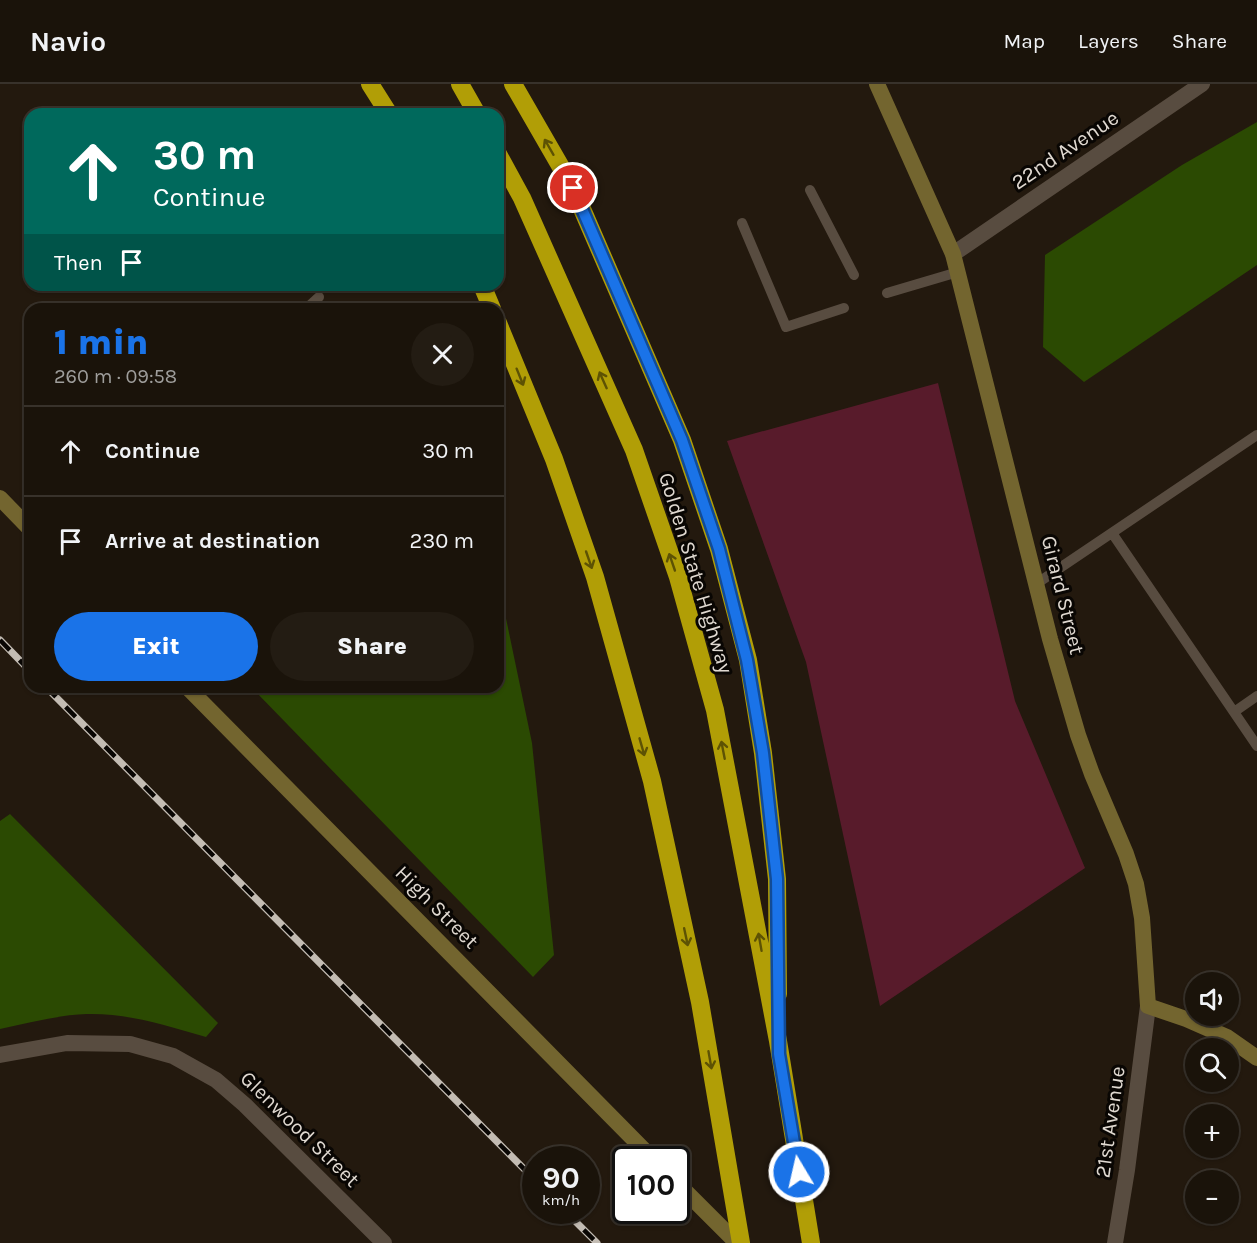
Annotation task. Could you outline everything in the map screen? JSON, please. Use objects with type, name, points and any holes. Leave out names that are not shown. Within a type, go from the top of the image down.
[{"type":"highway","points":[[370,84],[385,108]]},
{"type":"highway","points":[[460,84],[474,108]]},
{"type":"highway","points":[[513,84],[577,198],[682,440],[719,549],[747,660],[763,753],[777,879],[779,1047]]},
{"type":"highway","name":"Golden State Highway","points":[[504,165],[522,198],[634,450],[678,577],[715,710],[779,1047],[811,1243]]},
{"type":"highway","points":[[504,338],[554,459],[595,577],[652,781],[700,1002],[739,1243]]},
{"type":"main road","name":"Girard Street","points":[[877,84],[953,254],[1050,639],[1078,735],[1136,884],[1142,918],[1148,1006]]},
{"type":"main road","points":[[0,498],[24,523]]},
{"type":"main road","name":"High Street","points":[[193,693],[640,1146]]},
{"type":"main road","points":[[1148,1006],[1227,1037],[1257,1058]]},
{"type":"main road","points":[[690,1196],[739,1243]]},
{"type":"street","name":"22nd Avenue","points":[[953,254],[1202,84]]},
{"type":"street","name":"21st Avenue","points":[[1115,1243],[1127,1170],[1148,1006]]},
{"type":"street","name":"Glenwood Street","points":[[0,1055],[67,1043],[130,1044],[173,1056],[216,1080],[245,1105],[384,1243]]},
{"type":"lane","points":[[810,190],[854,275]]},
{"type":"lane","points":[[742,223],[786,327],[844,308]]},
{"type":"lane","points":[[887,293],[958,272]]},
{"type":"lane","points":[[312,303],[319,297]]},
{"type":"lane","points":[[1036,584],[1257,435]]},
{"type":"lane","points":[[1112,533],[1257,746]]},
{"type":"lane","points":[[1234,712],[1257,696]]},
{"type":"shaded area","points":[[1257,122],[1257,265],[1084,382],[1043,347],[1045,255],[1182,165]]},
{"type":"shaded area","points":[[938,383],[1015,701],[1085,868],[880,1006],[806,662],[727,441]]},
{"type":"shaded area","points":[[504,609],[532,743],[554,955],[533,977],[257,693],[504,693]]},
{"type":"shaded area","points":[[10,814],[218,1023],[206,1037],[148,1021],[102,1014],[65,1016],[0,1029],[0,821]]},
{"type":"railway","points":[[0,640],[24,665]]},
{"type":"railway","points":[[52,693],[522,1167]]},
{"type":"railway","points":[[578,1224],[597,1243]]},
{"type":"route","points":[[573,188],[682,440],[719,549],[747,660],[763,753],[777,879],[779,1054],[799,1172]]}]
